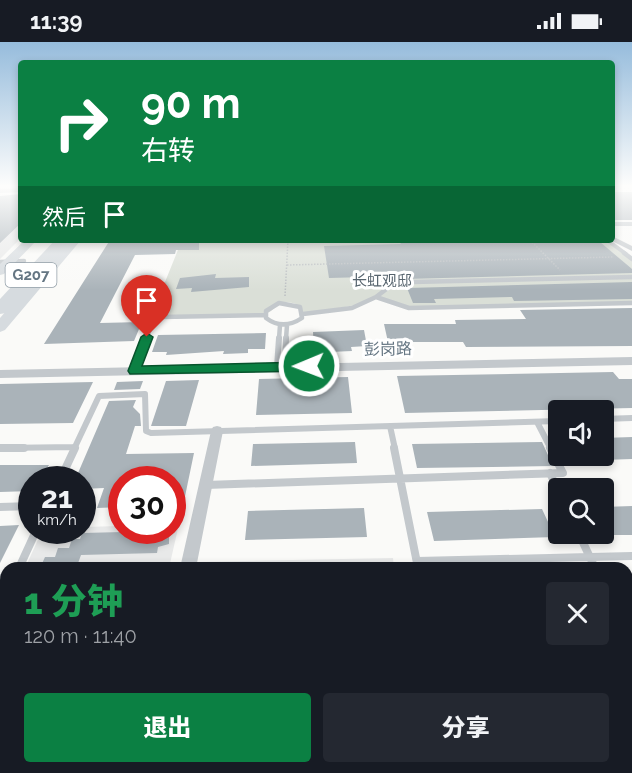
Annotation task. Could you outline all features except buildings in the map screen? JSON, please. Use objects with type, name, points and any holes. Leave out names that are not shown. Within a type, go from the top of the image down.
[{"type":"highway","name":"G207","points":[[0,286],[11,261],[40,243]]},
{"type":"highway","name":"G207","points":[[0,309],[60,243]]},
{"type":"street","points":[[615,224],[632,224]]},
{"type":"street","points":[[615,241],[631,255]]},
{"type":"street","points":[[0,271],[28,243]]},
{"type":"street","points":[[0,327],[72,243]]},
{"type":"street","name":"彭岗路","points":[[0,374],[632,361]]},
{"type":"street","points":[[189,562],[217,431]]},
{"type":"lane","points":[[612,243],[631,255]]},
{"type":"lane","points":[[265,315],[269,321],[284,325],[298,321],[303,314],[352,309],[376,297],[389,286],[398,283],[632,277]]},
{"type":"lane","points":[[376,297],[409,308],[632,303]]},
{"type":"lane","points":[[265,315],[269,307],[285,302],[300,307],[303,314]]},
{"type":"lane","points":[[134,371],[154,320],[162,317],[265,315]]},
{"type":"lane","points":[[281,367],[284,325]]},
{"type":"lane","points":[[66,466],[99,396],[145,394],[146,431],[151,433],[548,421]]},
{"type":"lane","points":[[614,419],[632,418]]},
{"type":"lane","points":[[206,486],[562,473],[537,422]]},
{"type":"lane","points":[[390,426],[417,562]]},
{"type":"lane","points":[[0,448],[75,447]]},
{"type":"lane","points":[[550,473],[552,478]]},
{"type":"lane","points":[[0,507],[18,506]]},
{"type":"lane","points":[[22,562],[30,544]]},
{"type":"lane","points":[[584,544],[592,562]]},
{"type":"lane","points":[[482,562],[632,556]]},
{"type":"path","points":[[285,302],[288,243]]},
{"type":"path","points":[[533,243],[547,259],[570,278]]},
{"type":"path","points":[[287,265],[631,255]]},
{"type":"shaded area","points":[[0,221],[18,221],[18,241],[0,259]]},
{"type":"shaded area","points":[[181,243],[611,243],[632,259],[632,303],[409,308],[376,297],[363,304],[303,314],[296,304],[284,303],[262,315],[150,319]]},
{"type":"shaded area","points":[[108,526],[108,544],[174,544],[170,562],[28,562],[36,544],[96,544],[96,527]]},
{"type":"shaded area","points":[[393,558],[393,562],[197,562]]},
{"type":"district","name":"长虹观邸","points":[[382,281]]},
{"type":"route","points":[[147,337],[134,371],[309,366]]}]
